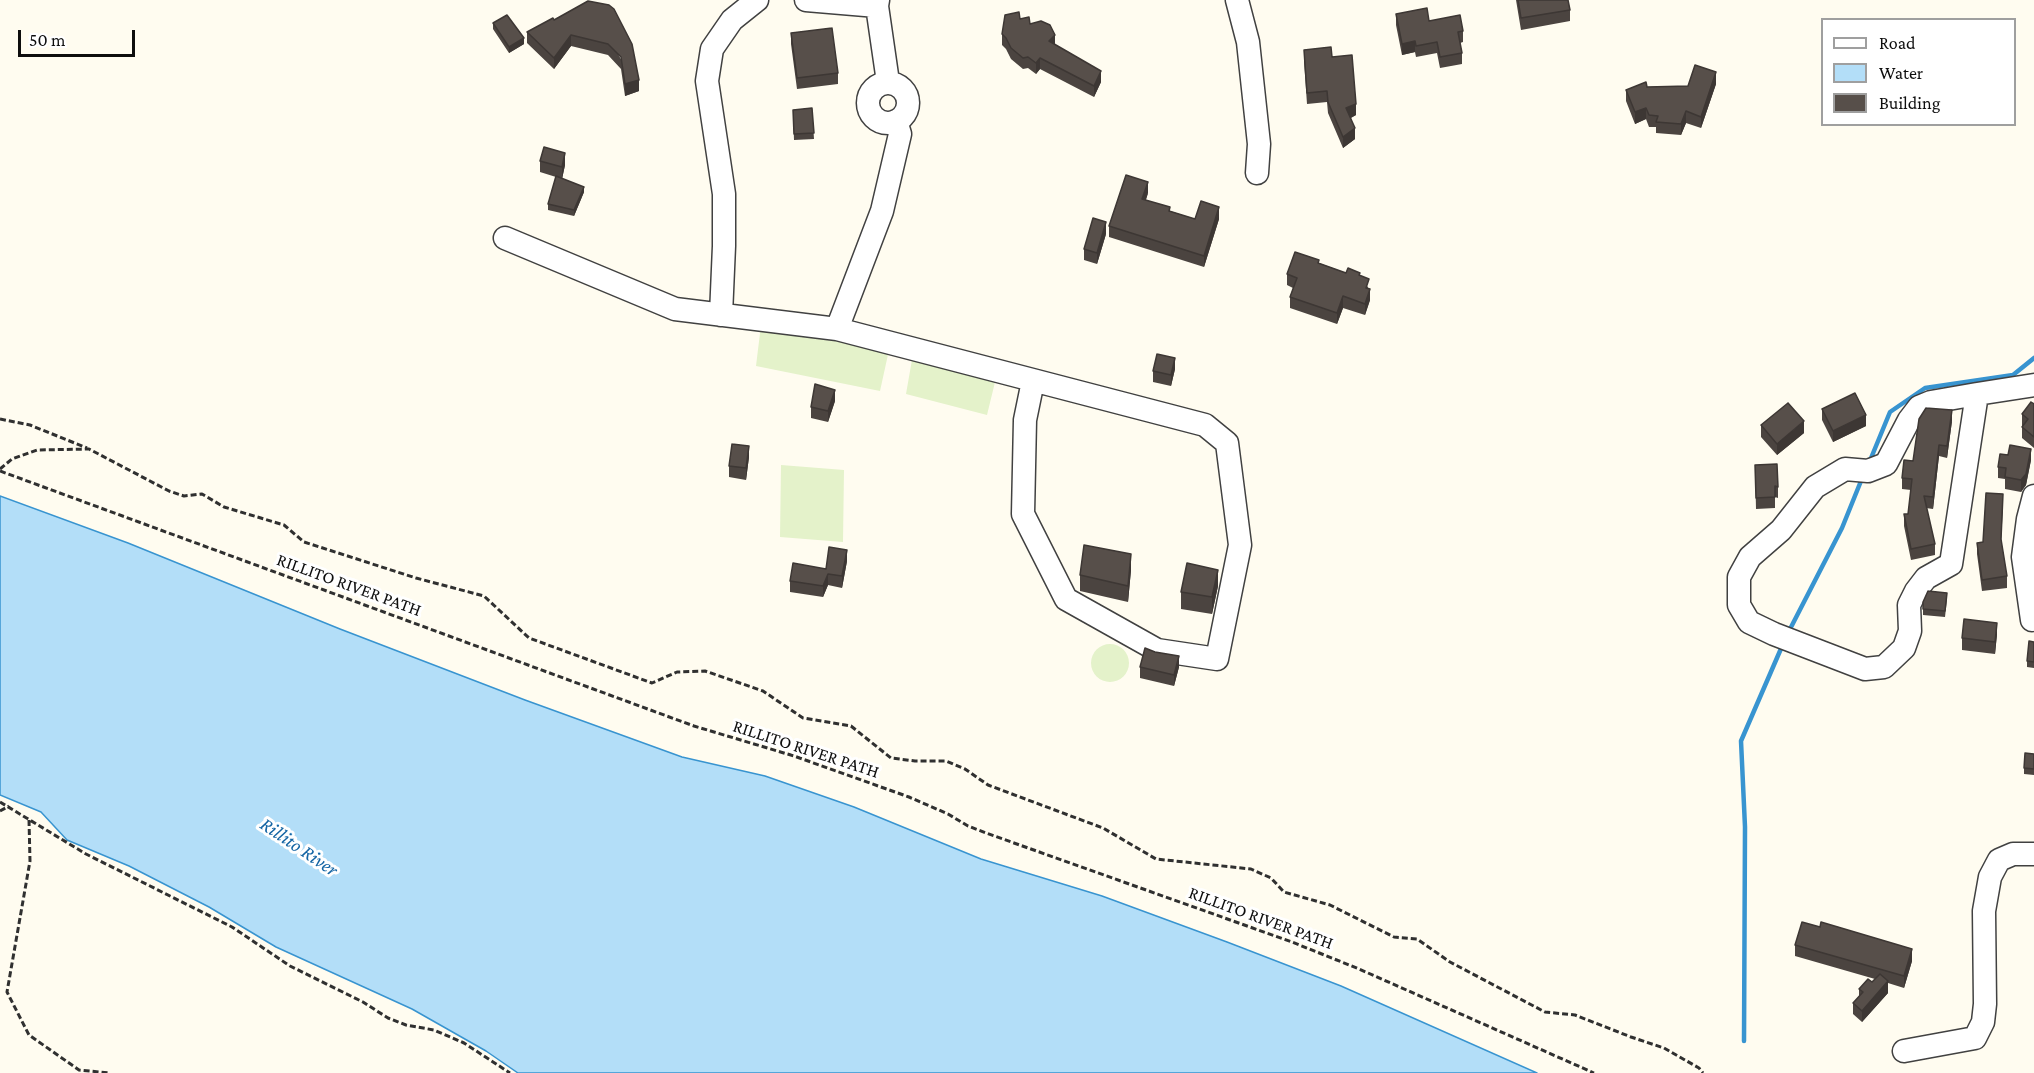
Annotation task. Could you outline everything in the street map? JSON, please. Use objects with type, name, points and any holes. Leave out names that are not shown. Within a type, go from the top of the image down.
[{"type":"street","points":[[721,315],[724,194],[719,148],[707,81],[712,49],[732,20],[757,0]]},
{"type":"street","points":[[806,0],[878,3],[888,82],[876,87],[869,97],[868,104],[878,120],[890,123],[896,121],[900,134],[882,211],[837,329]]},
{"type":"street","points":[[1237,0],[1249,54],[1259,144],[1257,174]]},
{"type":"street","points":[[505,238],[675,309],[837,329],[1205,425],[1227,443],[1240,545],[1217,659],[1157,650],[1066,599],[1023,514],[1025,420],[1033,381]]},
{"type":"street","points":[[1977,394],[1951,564],[1926,578],[1916,591],[1909,605],[1910,631],[1904,648],[1884,667],[1865,669],[1749,622],[1739,605],[1739,577],[1750,556],[1782,530],[1815,487],[1845,469],[1868,471],[1886,464],[1909,420],[1919,407],[1931,402],[1977,394],[2034,385]]},
{"type":"street","points":[[2032,620],[2023,557],[2028,519],[2034,496]]},
{"type":"street","points":[[1904,1051],[1975,1038],[1983,1022],[1985,1004],[1984,911],[1990,877],[1999,860],[2013,854],[2034,854]]},
{"type":"path","points":[[0,419],[30,425],[89,448],[169,491],[183,496],[202,494],[224,507],[284,525],[304,543],[416,578],[484,596],[529,638],[652,683],[676,672],[705,671],[762,691],[802,718],[851,726],[891,758],[946,761],[965,769],[988,785],[1103,828],[1156,859],[1251,869],[1271,878],[1284,892],[1330,906],[1394,937],[1417,939],[1450,962],[1545,1012],[1575,1014],[1664,1048],[1699,1068],[1702,1073]]},
{"type":"path","points":[[0,470],[12,459],[37,450],[89,448]]},
{"type":"path","name":"RILLITO RIVER PATH","points":[[0,470],[715,734],[794,756],[909,798],[986,833],[1321,954],[1594,1073]]},
{"type":"path","points":[[0,802],[86,854],[232,927],[290,966],[363,1002],[388,1018],[406,1025],[434,1030],[465,1043],[510,1073]]},
{"type":"path","points":[[0,811],[9,806]]},
{"type":"path","points":[[29,820],[30,861],[7,992],[28,1035],[79,1070],[110,1073]]},
{"type":"green space","points":[[761,325],[889,350],[880,391],[756,366]]},
{"type":"green space","points":[[913,354],[996,378],[987,415],[906,394]]},
{"type":"green space","points":[[781,465],[844,470],[843,542],[780,537]]},
{"type":"green space","points":[[1110,644],[1117,645],[1123,650],[1128,656],[1128,670],[1123,676],[1117,681],[1110,682],[1103,681],[1097,676],[1092,670],[1091,663],[1092,656],[1097,650],[1103,645]]},
{"type":"water","name":"Rillito River","points":[[0,496],[128,543],[340,629],[525,700],[682,757],[765,776],[854,807],[981,859],[1102,896],[1227,942],[1341,986],[1537,1073],[518,1073],[486,1051],[412,1009],[276,947],[209,907],[129,866],[67,840],[41,812],[0,795]]},
{"type":"building","points":[[1518,0],[1568,0],[1570,10],[1521,18]]},
{"type":"building","points":[[588,1],[609,5],[614,9],[632,44],[639,80],[625,84],[621,57],[608,44],[571,35],[554,58],[527,32]]},
{"type":"building","points":[[1427,8],[1429,21],[1460,15],[1463,31],[1458,32],[1462,53],[1440,57],[1437,42],[1416,46],[1415,41],[1402,44],[1396,14]]},
{"type":"building","points":[[1019,12],[1020,19],[1029,17],[1030,24],[1041,21],[1050,25],[1055,35],[1049,41],[1101,71],[1094,86],[1040,58],[1036,63],[1028,57],[1023,58],[1011,48],[1002,34],[1005,15]]},
{"type":"building","points":[[507,15],[524,38],[509,47],[493,23]]},
{"type":"building","points":[[832,28],[838,73],[797,78],[791,33]]},
{"type":"building","points":[[1331,47],[1332,57],[1352,55],[1356,104],[1346,108],[1355,128],[1343,137],[1328,102],[1327,91],[1307,93],[1304,50]]},
{"type":"building","points":[[1695,65],[1716,72],[1701,117],[1686,111],[1681,124],[1656,122],[1658,116],[1649,115],[1646,108],[1635,112],[1626,90],[1646,82],[1647,87],[1688,86]]},
{"type":"building","points":[[812,108],[814,133],[794,134],[793,110]]},
{"type":"building","points":[[544,147],[565,153],[562,167],[540,161]]},
{"type":"building","points":[[1126,175],[1148,182],[1142,199],[1170,207],[1169,211],[1195,219],[1201,201],[1219,207],[1204,256],[1109,226]]},
{"type":"building","points":[[556,176],[584,187],[574,210],[548,204]]},
{"type":"building","points":[[1093,218],[1106,222],[1097,253],[1084,249]]},
{"type":"building","points":[[1295,252],[1346,273],[1348,268],[1369,279],[1366,288],[1370,289],[1365,304],[1343,296],[1337,313],[1290,297],[1297,278],[1287,274]]},
{"type":"building","points":[[1157,354],[1175,358],[1171,375],[1153,371]]},
{"type":"building","points":[[815,384],[835,390],[828,411],[811,407]]},
{"type":"building","points":[[1855,393],[1866,415],[1833,431],[1822,409]]},
{"type":"building","points":[[2031,402],[2034,404],[2034,437],[2022,427],[2028,419],[2022,414]]},
{"type":"building","points":[[1788,403],[1804,421],[1777,444],[1761,425]]},
{"type":"building","points":[[1926,408],[1952,410],[1947,446],[1939,445],[1933,497],[1924,496],[1935,544],[1911,549],[1904,514],[1908,514],[1912,479],[1902,478],[1904,460],[1913,461],[1919,419]]},
{"type":"building","points":[[732,444],[749,446],[746,468],[729,466]]},
{"type":"building","points":[[2010,445],[2031,449],[2026,474],[2021,480],[2005,477],[2006,468],[1998,467],[2000,454],[2008,455]]},
{"type":"building","points":[[1777,464],[1778,487],[1775,486],[1775,497],[1756,498],[1755,465]]},
{"type":"building","points":[[1986,493],[2003,494],[2001,539],[2007,576],[1982,580],[1977,543],[1983,542]]},
{"type":"building","points":[[1084,545],[1131,554],[1128,586],[1080,575]]},
{"type":"building","points":[[829,547],[847,550],[842,576],[828,574],[823,586],[790,581],[793,563],[826,569]]},
{"type":"building","points":[[1187,563],[1218,570],[1212,597],[1181,592]]},
{"type":"building","points":[[1928,591],[1947,593],[1945,611],[1923,609],[1923,602]]},
{"type":"building","points":[[1964,619],[1997,623],[1995,642],[1962,638]]},
{"type":"building","points":[[2029,641],[2034,642],[2034,662],[2027,661]]},
{"type":"building","points":[[1145,648],[1179,656],[1174,675],[1140,667]]},
{"type":"building","points":[[2025,753],[2034,754],[2034,769],[2024,768]]},
{"type":"building","points":[[1802,922],[1820,927],[1821,922],[1912,949],[1904,976],[1795,945]]},
{"type":"building","points":[[1880,974],[1888,981],[1862,1011],[1853,1003],[1863,992],[1859,989],[1868,979],[1872,982]]},
{"type":"waterway","points":[[1869,463],[1890,412],[1925,388],[2013,375],[2034,358]]},
{"type":"waterway","points":[[1788,633],[1842,528],[1863,476]]},
{"type":"waterway","points":[[1744,1041],[1745,827],[1741,741],[1783,644]]}]
